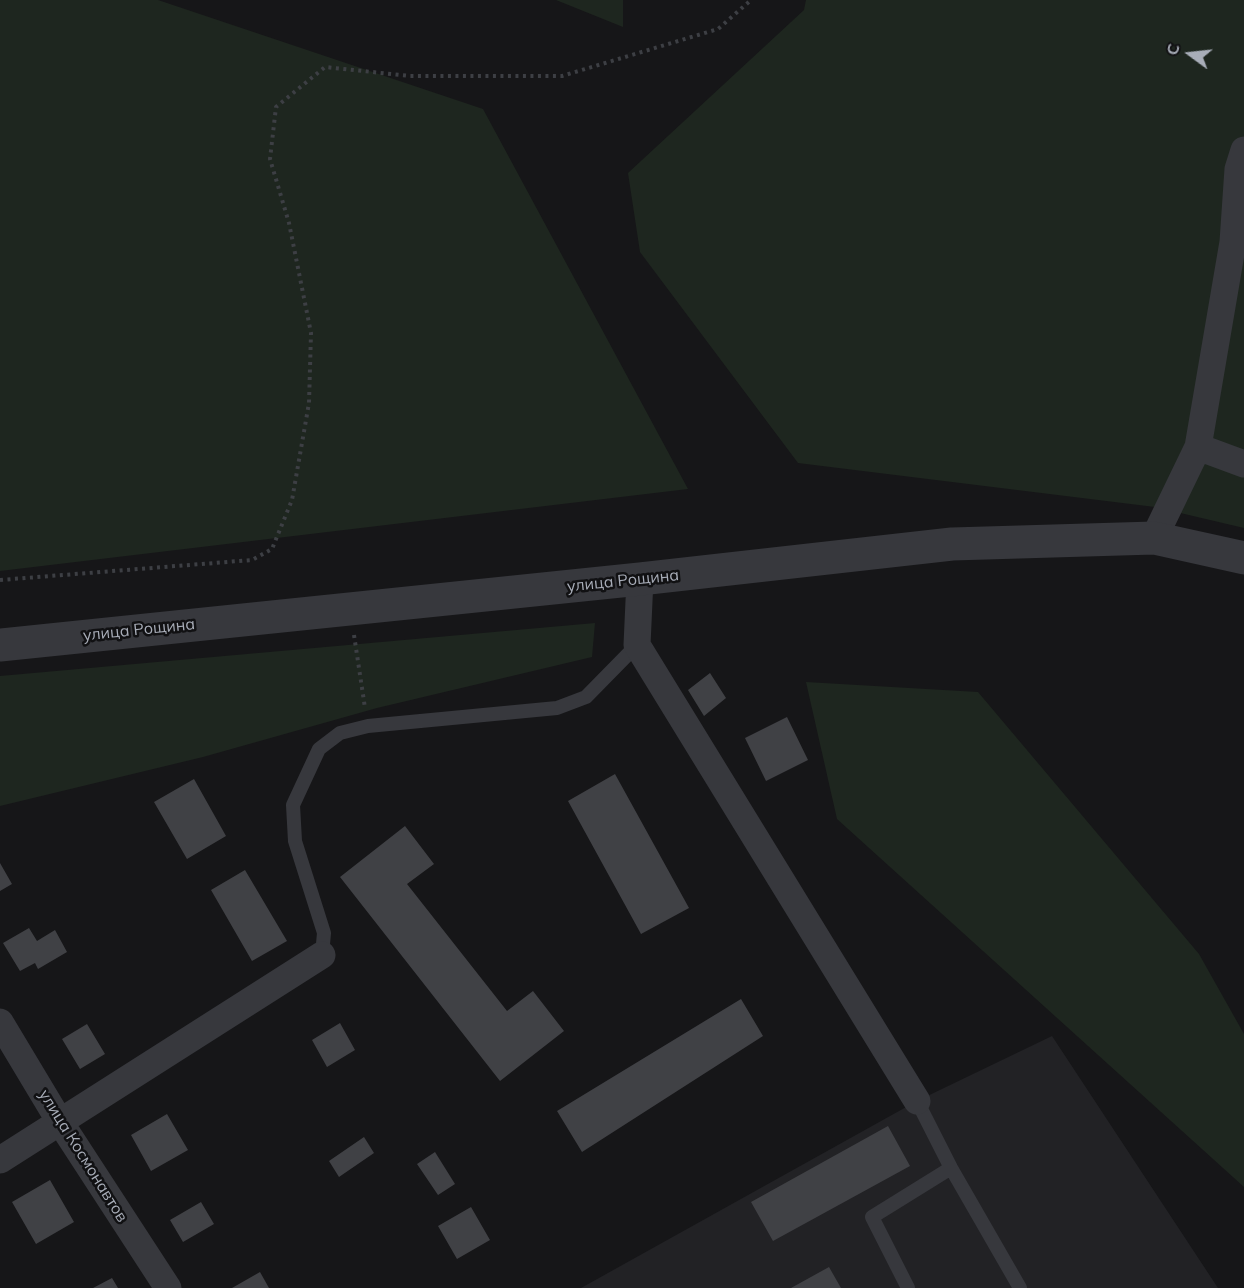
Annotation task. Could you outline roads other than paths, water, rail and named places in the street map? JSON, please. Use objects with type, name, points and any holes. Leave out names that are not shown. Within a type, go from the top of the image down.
[{"type":"street","points":[[1154,538],[1198,447],[1238,243],[1238,169],[1244,150]]},
{"type":"street","points":[[1198,447],[1244,464]]},
{"type":"street","name":"улица Рощина","points":[[0,645],[640,579],[952,544],[1154,538],[1244,558]]},
{"type":"street","points":[[640,579],[637,645],[917,1101]]},
{"type":"street","points":[[0,1160],[322,956]]},
{"type":"street","name":"улица Космонавтов","points":[[0,1022],[60,1122],[168,1288]]},
{"type":"lane","points":[[322,956],[324,933],[295,841],[293,805],[319,749],[340,733],[369,726],[557,708],[586,697],[637,645]]},
{"type":"lane","points":[[917,1101],[951,1168],[1020,1288]]},
{"type":"lane","points":[[908,1288],[872,1217],[951,1168]]}]
